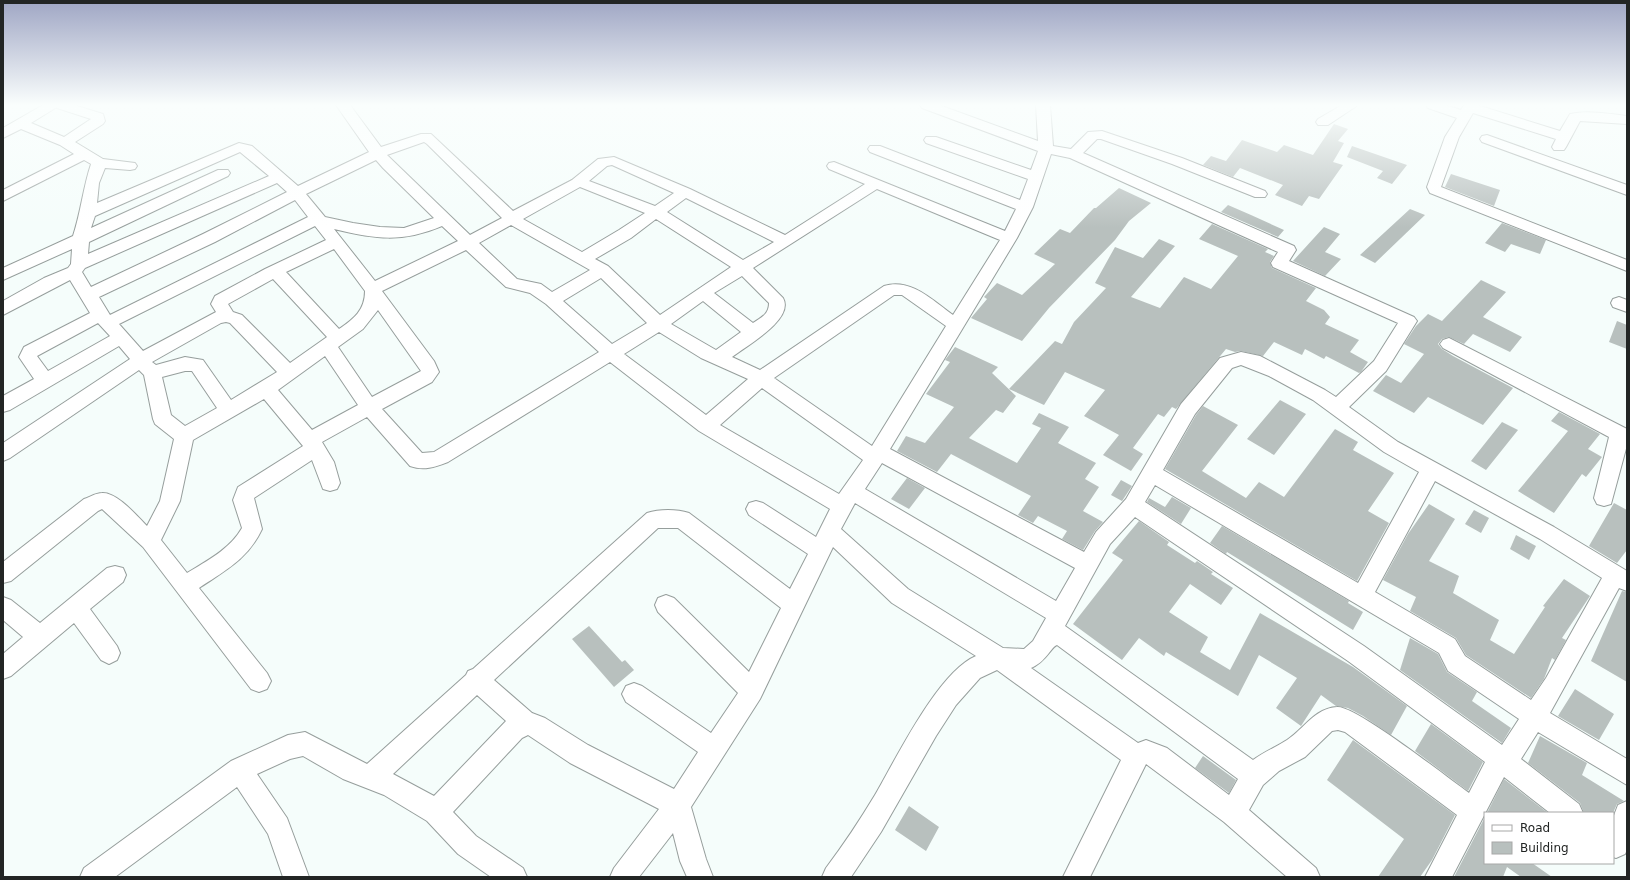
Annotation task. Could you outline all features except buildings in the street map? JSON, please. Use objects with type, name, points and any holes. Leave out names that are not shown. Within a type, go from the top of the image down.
[{"type":"street","points":[[71,146],[91,159],[130,166]]},
{"type":"street","points":[[373,146],[388,165],[512,283],[535,288],[552,300],[612,354],[706,426],[847,499],[1059,614]]},
{"type":"street","points":[[45,380],[28,357],[30,352],[225,264],[268,226],[297,193],[378,153],[399,146]]},
{"type":"street","points":[[437,146],[512,219],[584,258],[602,270],[659,324],[678,337],[761,378],[877,455],[1089,565]]},
{"type":"street","points":[[948,146],[1037,177]]},
{"type":"street","points":[[1041,146],[1074,154],[1288,250],[1279,263],[1408,321],[1380,366],[1336,408]]},
{"type":"street","points":[[1074,154],[1082,146]]},
{"type":"street","points":[[1134,146],[1177,161],[1260,194]]},
{"type":"street","points":[[1449,146],[1434,187],[1435,190],[1627,266]]},
{"type":"street","points":[[1507,146],[1627,190]]},
{"type":"street","points":[[1551,162],[1559,146]]},
{"type":"street","points":[[88,213],[239,147],[247,149],[297,193],[361,276],[373,289],[428,366],[430,372],[426,377],[369,407],[313,444],[245,493],[242,500],[252,529],[247,539],[240,548],[186,585]]},
{"type":"street","points":[[622,877],[678,805],[752,690],[790,602],[820,551],[847,499],[877,455],[1010,238],[1037,177],[1046,148]]},
{"type":"street","points":[[875,149],[1025,207]]},
{"type":"street","points":[[3,196],[91,159]]},
{"type":"street","points":[[91,159],[92,183],[88,213],[81,238],[76,268],[80,285],[89,295],[104,319],[146,366],[162,418],[184,436]]},
{"type":"street","points":[[209,160],[223,173],[239,194],[268,226]]},
{"type":"street","points":[[373,289],[469,242],[512,219],[578,183],[602,162],[608,161],[614,161],[685,192],[785,241]]},
{"type":"street","points":[[834,166],[1010,238]]},
{"type":"street","points":[[3,275],[223,173]]},
{"type":"street","points":[[175,175],[204,209]]},
{"type":"street","points":[[3,309],[76,268],[204,209],[278,177]]},
{"type":"street","points":[[578,183],[582,183],[656,212],[742,267],[769,292],[777,302],[777,311],[772,318],[718,358]]},
{"type":"street","points":[[271,272],[279,275],[333,343],[369,407],[417,461],[430,461],[441,457],[612,354],[659,324],[742,267],[876,183]]},
{"type":"street","points":[[584,258],[625,234],[685,192]]},
{"type":"street","points":[[89,295],[268,226],[318,219],[348,228],[402,233],[413,232],[445,219]]},
{"type":"street","points":[[227,316],[220,304],[221,300],[271,272],[336,242]]},
{"type":"street","points":[[225,264],[244,287]]},
{"type":"street","points":[[552,300],[602,270]]},
{"type":"street","points":[[150,541],[170,501],[184,436],[266,389],[357,325],[368,314],[374,303],[373,289]]},
{"type":"street","points":[[706,426],[761,378],[890,290],[899,289],[907,291],[956,325]]},
{"type":"street","points":[[703,293],[753,332]]},
{"type":"street","points":[[3,452],[146,366],[217,318],[227,316],[236,319],[288,374]]},
{"type":"street","points":[[3,405],[121,337]]},
{"type":"street","points":[[1449,344],[1623,436],[1604,498]]},
{"type":"street","points":[[835,877],[852,856],[871,827],[921,740],[947,700],[973,668],[1000,658],[1026,659],[1034,656],[1046,639],[1103,538],[1133,505],[1188,409],[1226,363],[1233,359],[1241,358],[1265,366],[1319,395],[1391,447],[1548,533],[1621,578],[1554,686],[1504,759],[1473,811],[1438,877]]},
{"type":"street","points":[[146,366],[185,364],[197,365],[228,410]]},
{"type":"street","points":[[266,389],[313,444],[324,462],[330,483]]},
{"type":"street","points":[[1362,596],[1431,469]]},
{"type":"street","points":[[1151,473],[1447,646],[1456,663],[1534,716],[1627,774]]},
{"type":"street","points":[[3,574],[91,505],[100,501],[107,501],[150,541],[186,585],[259,681]]},
{"type":"street","points":[[1133,505],[1279,600],[1504,759],[1569,812]]},
{"type":"street","points":[[756,509],[820,551]]},
{"type":"street","points":[[676,513],[790,602]]},
{"type":"street","points":[[370,778],[476,679],[562,604],[654,519],[682,519],[790,602]]},
{"type":"street","points":[[830,531],[900,596],[1000,658],[1136,756]]},
{"type":"street","points":[[3,668],[115,575]]},
{"type":"street","points":[[666,605],[752,690]]},
{"type":"street","points":[[3,608],[40,638]]},
{"type":"street","points":[[76,608],[109,653]]},
{"type":"street","points":[[1046,639],[1052,635],[1061,635],[1254,776]]},
{"type":"street","points":[[476,679],[526,723],[537,726],[579,754],[678,805],[693,861],[700,877]]},
{"type":"street","points":[[634,694],[714,749]]},
{"type":"street","points":[[1233,813],[1254,776],[1270,762],[1296,748],[1326,721],[1338,718],[1353,724],[1473,811]]},
{"type":"street","points":[[436,812],[514,730],[526,723]]},
{"type":"street","points":[[93,877],[240,770],[288,747],[305,744],[352,770],[392,786],[436,812],[467,845],[514,877]]},
{"type":"street","points":[[1076,877],[1136,756],[1146,752],[1158,758],[1233,813],[1306,877]]},
{"type":"street","points":[[240,770],[278,827],[296,877]]},
{"type":"street","points":[[1614,844],[1616,845],[1627,814]]}]
